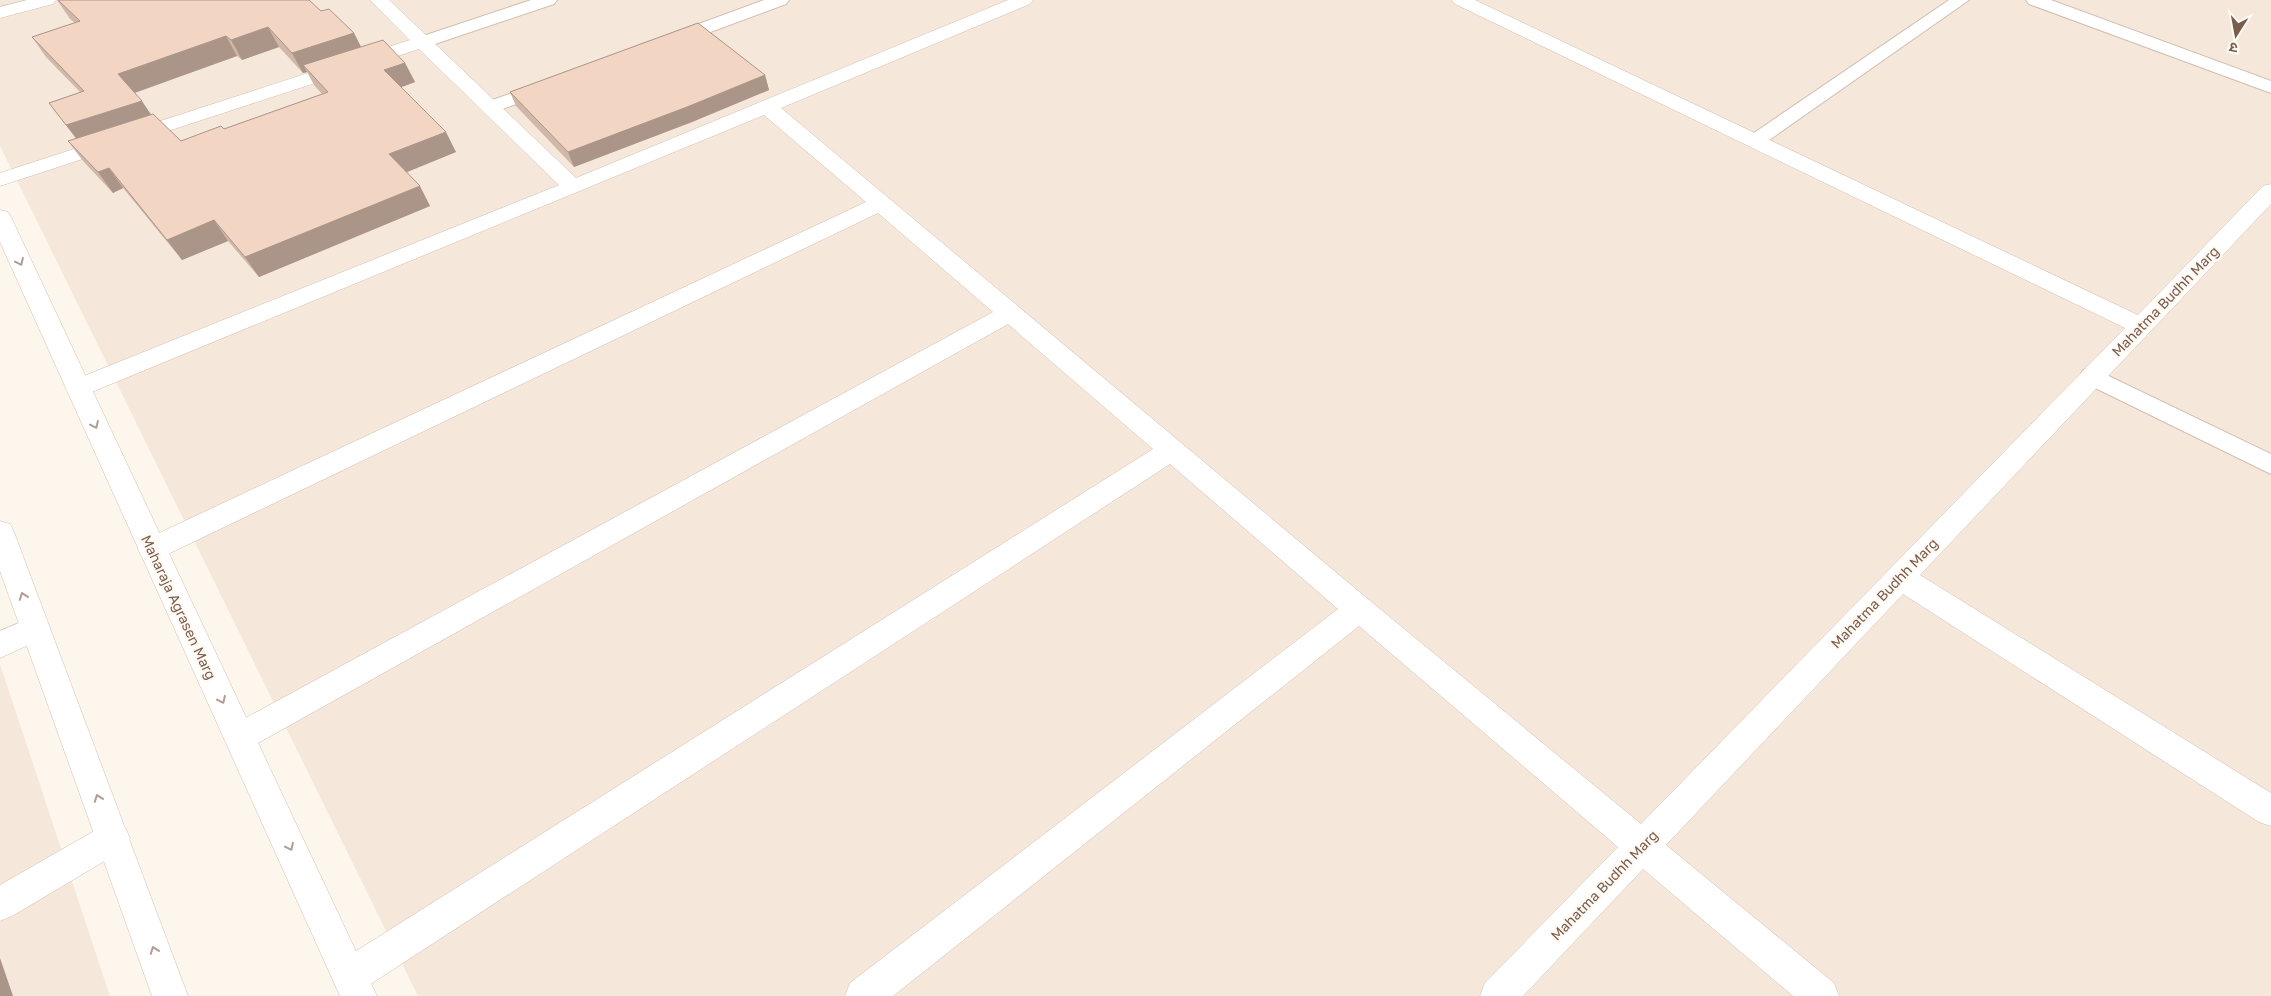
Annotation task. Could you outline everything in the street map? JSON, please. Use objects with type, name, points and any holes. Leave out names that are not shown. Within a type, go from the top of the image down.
[{"type":"street","points":[[0,14],[48,0]]},
{"type":"street","points":[[380,0],[573,187]]},
{"type":"street","points":[[78,388],[573,187],[1024,0]]},
{"type":"street","points":[[1467,1],[2140,326]]},
{"type":"street","points":[[0,180],[423,42]]},
{"type":"street","points":[[766,106],[1170,450],[1641,847],[1821,996]]},
{"type":"street","name":"Mahatma Budhh Marg","points":[[1498,996],[2271,191]]},
{"type":"street","points":[[152,549],[880,204]]},
{"type":"street","name":"Maharaja Agrasen Marg","points":[[0,217],[354,986]]},
{"type":"street","points":[[240,737],[1009,313]]},
{"type":"street","points":[[354,986],[1170,450]]},
{"type":"street","points":[[0,534],[170,996]]},
{"type":"street","points":[[1900,577],[2271,811]]},
{"type":"street","points":[[863,996],[1359,609]]},
{"type":"street","points":[[0,645],[35,628]]},
{"type":"street","points":[[0,904],[113,838]]},
{"type":"lane","points":[[423,42],[548,0]]},
{"type":"lane","points":[[652,47],[780,0]]},
{"type":"lane","points":[[1754,141],[1960,0]]},
{"type":"lane","points":[[2035,0],[2271,87]]},
{"type":"lane","points":[[491,107],[561,81]]},
{"type":"lane","points":[[2092,376],[2271,465]]},
{"type":"shaded area","points":[[0,0],[2271,0],[2271,996],[418,996],[0,146]]},
{"type":"shaded area","points":[[0,664],[110,996],[0,996]]},
{"type":"building","points":[[58,0],[309,0],[321,11],[329,9],[354,33],[292,53],[268,27],[231,40],[226,36],[118,74],[142,101],[66,125],[49,103],[84,91],[32,37],[80,21]]},
{"type":"building","points":[[698,23],[765,75],[568,152],[510,92]]},
{"type":"building","points":[[383,40],[405,63],[384,70],[446,132],[389,154],[420,186],[245,257],[214,220],[167,240],[109,168],[98,172],[68,141],[153,114],[181,141],[221,126],[224,129],[328,92],[303,65]]}]
